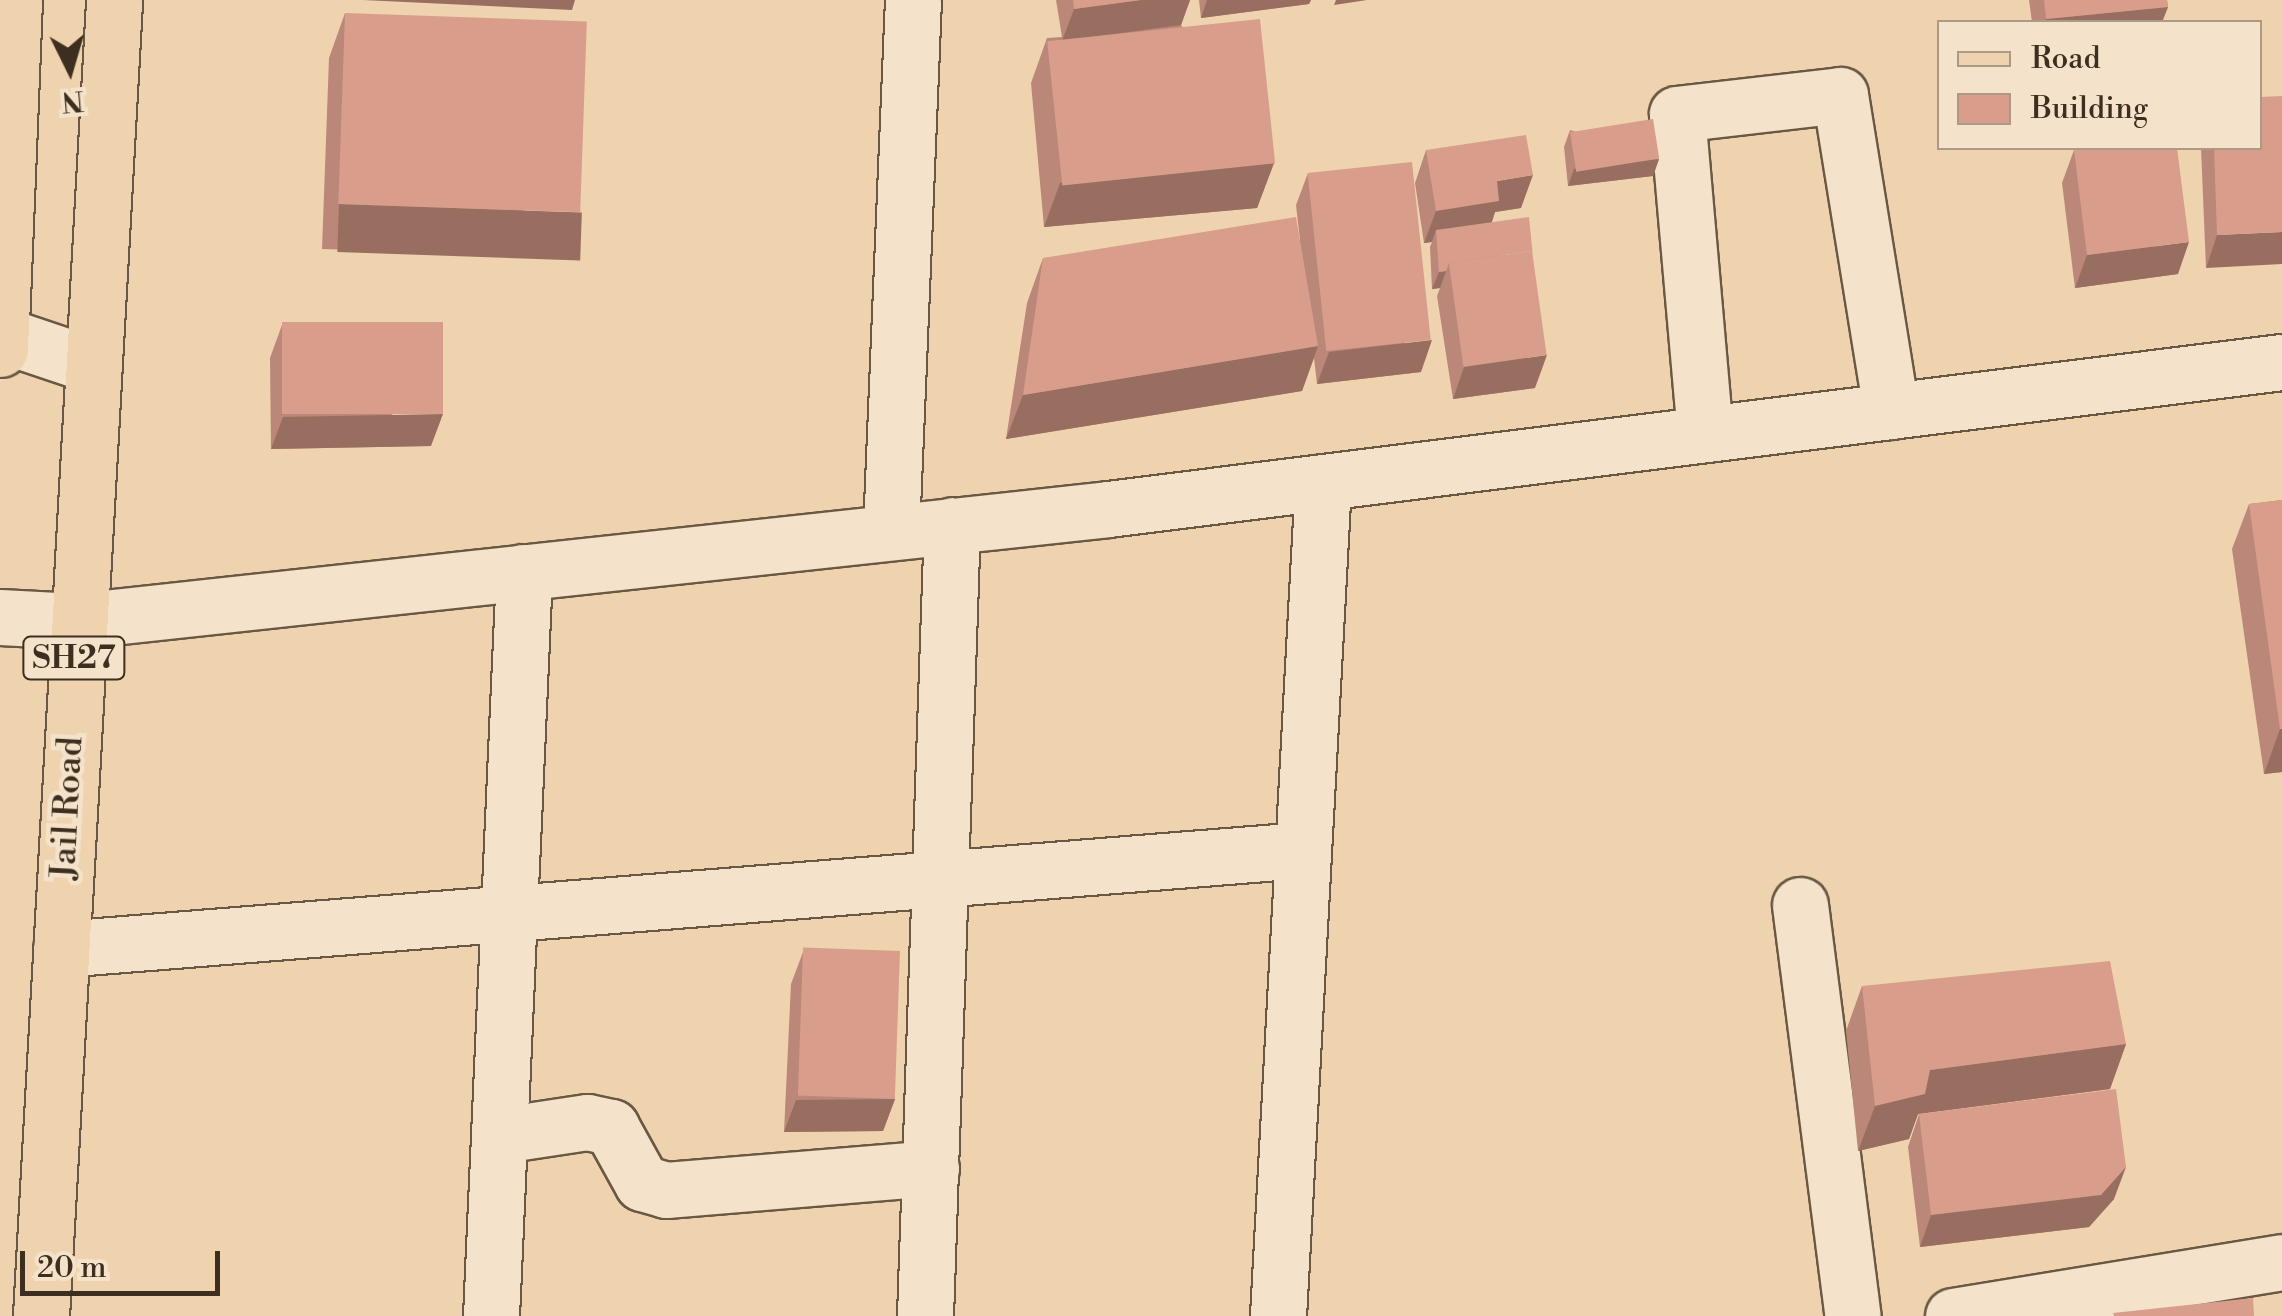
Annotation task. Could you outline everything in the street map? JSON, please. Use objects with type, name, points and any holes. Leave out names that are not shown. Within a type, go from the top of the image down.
[{"type":"main road","points":[[0,349],[14,0]]},
{"type":"main road","name":"Jail Road","points":[[41,1316],[76,621],[114,0]]},
{"type":"street","points":[[891,531],[913,0]]},
{"type":"street","points":[[1705,434],[1677,114],[1840,95],[1891,411]]},
{"type":"street","points":[[1,334],[92,365]]},
{"type":"street","points":[[0,617],[76,621],[891,531],[1322,482],[2282,362]]},
{"type":"street","points":[[1278,1316],[1322,482]]},
{"type":"street","points":[[925,1316],[952,524]]},
{"type":"street","points":[[491,1316],[524,572]]},
{"type":"street","points":[[62,949],[1303,850]]},
{"type":"street","points":[[1800,905],[1853,1316]]},
{"type":"street","points":[[501,1135],[586,1122],[611,1127],[642,1183],[666,1190],[930,1168]]},
{"type":"street","points":[[1954,1316],[2282,1262]]},
{"type":"building","points":[[1073,0],[1141,0],[1074,9]]},
{"type":"building","points":[[2044,0],[2167,0],[2168,7],[2046,19]]},
{"type":"building","points":[[345,13],[587,21],[580,212],[338,204]]},
{"type":"building","points":[[1260,19],[1275,163],[1062,186],[1047,41]]},
{"type":"building","points":[[2282,96],[2282,232],[2217,235],[2214,150],[2262,150],[2262,97]]},
{"type":"building","points":[[1653,119],[1659,159],[1576,172],[1570,132]]},
{"type":"building","points":[[1526,135],[1533,175],[1497,181],[1499,201],[1436,211],[1426,150]]},
{"type":"building","points":[[2074,150],[2177,150],[2189,242],[2087,255]]},
{"type":"building","points":[[1412,162],[1431,340],[1326,351],[1308,173]]},
{"type":"building","points":[[1296,217],[1318,346],[1023,395],[1043,258]]},
{"type":"building","points":[[1529,217],[1533,257],[1532,251],[1449,263],[1446,271],[1439,272],[1436,230]]},
{"type":"building","points":[[1532,251],[1547,355],[1463,367],[1449,263]]},
{"type":"building","points":[[282,322],[443,322],[443,414],[282,414]]},
{"type":"building","points":[[2282,500],[2282,729],[2280,729],[2249,504]]},
{"type":"building","points":[[803,948],[900,951],[895,1099],[798,1096]]},
{"type":"building","points":[[2110,961],[2126,1044],[1930,1070],[1925,1094],[1875,1106],[1862,986]]},
{"type":"building","points":[[2116,1089],[2126,1167],[2101,1195],[1931,1215],[1919,1114]]},
{"type":"building","points":[[2253,1298],[2254,1316],[2113,1313]]}]
